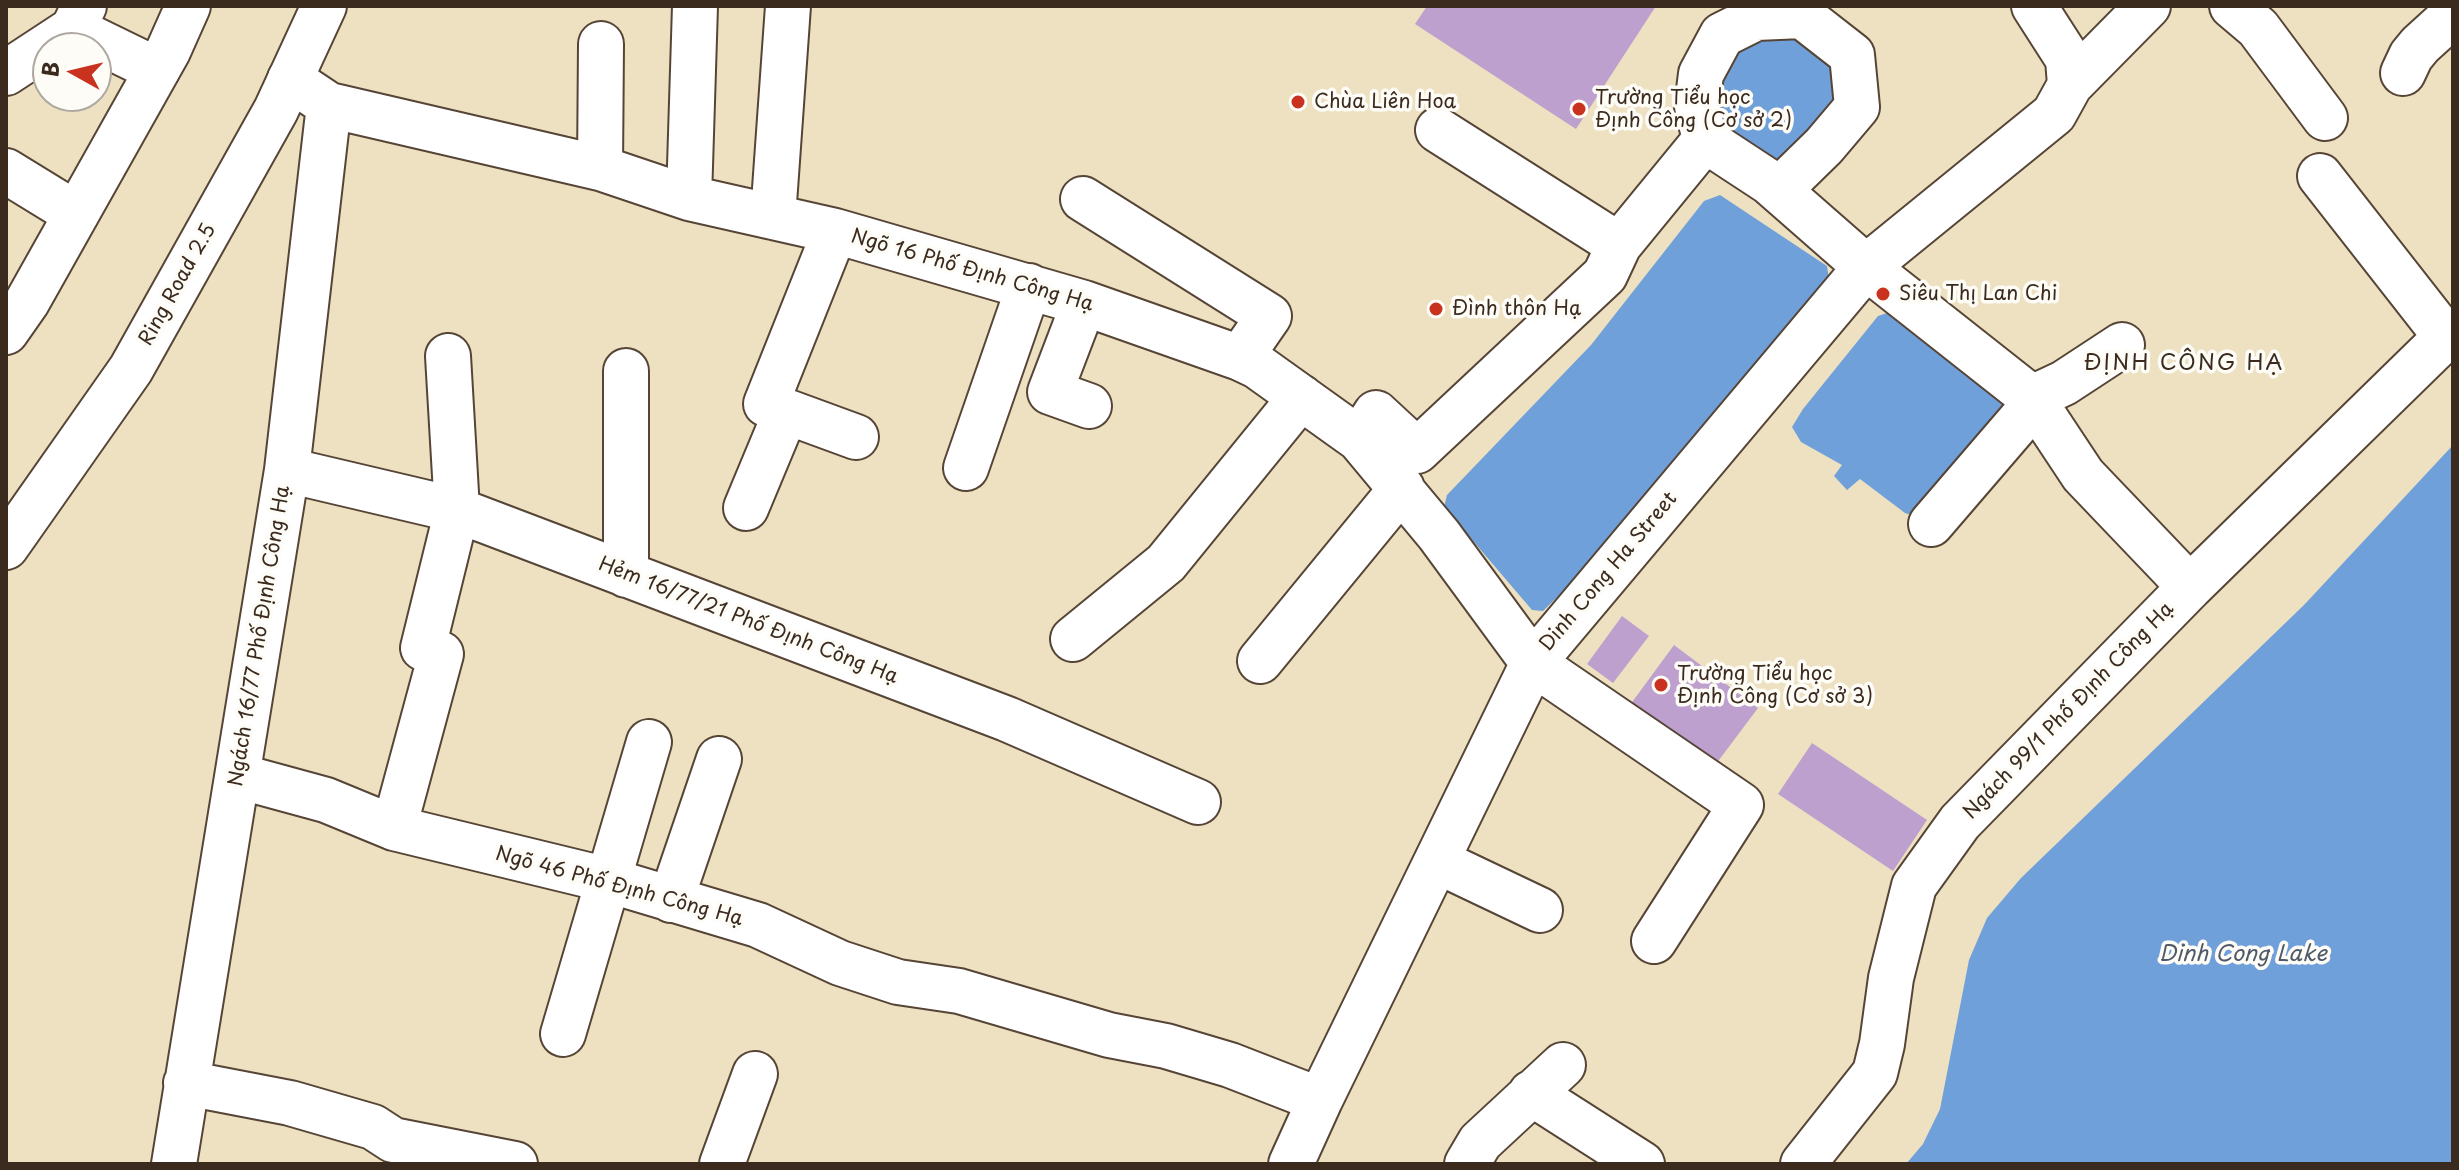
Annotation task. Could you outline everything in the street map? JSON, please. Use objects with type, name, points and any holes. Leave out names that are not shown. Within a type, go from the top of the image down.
[{"type":"street","points":[[6,332],[27,302],[157,70],[188,6]]},
{"type":"street","name":"Ring Road 2.5","points":[[6,547],[131,369],[276,110],[324,6]]},
{"type":"street","points":[[689,198],[695,6]]},
{"type":"street","points":[[773,217],[788,6]]},
{"type":"street","points":[[2034,6],[2068,59],[2070,85]]},
{"type":"street","name":"Dinh Cong Ha Street","points":[[1306,1159],[1320,1100],[1533,663],[1866,267],[2054,114],[2070,85],[2148,6]]},
{"type":"street","points":[[2232,6],[2258,28],[2325,118]]},
{"type":"street","points":[[1779,190],[1824,146],[1857,107],[1852,55],[1809,11],[1751,12],[1722,35],[1701,74],[1697,106],[1705,140],[1769,182],[1866,267],[2034,401],[2083,475],[2190,587]]},
{"type":"street","points":[[2403,73],[2420,45],[2453,15]]},
{"type":"street","points":[[6,73],[79,18],[157,70]]},
{"type":"street","points":[[600,168],[601,44]]},
{"type":"street","name":"Ngõ 16 Phố Định Công Hạ","points":[[290,79],[329,105],[600,168],[689,198],[835,231],[1084,303],[1257,366],[1359,439],[1447,545],[1533,663],[1741,805],[1654,941]]},
{"type":"street","name":"Ngách 16/77 Phố Định Công Hạ","points":[[174,1164],[287,470],[329,105]]},
{"type":"street","points":[[1438,130],[1619,245]]},
{"type":"street","points":[[1359,439],[1376,413],[1417,451],[1605,275],[1619,245],[1705,140]]},
{"type":"street","points":[[6,171],[76,214]]},
{"type":"street","points":[[2320,176],[2450,333]]},
{"type":"street","points":[[1083,199],[1269,316],[1240,358]]},
{"type":"street","points":[[835,231],[766,404],[856,437]]},
{"type":"street","points":[[966,468],[1029,286]]},
{"type":"street","points":[[1084,303],[1050,392],[1089,406]]},
{"type":"street","name":"Ngách 99/1 Phố Định Công Hạ","points":[[1803,1164],[1875,1073],[1891,978],[1914,886],[1960,822],[2190,587],[2450,333]]},
{"type":"street","points":[[1931,524],[2034,401],[2122,345]]},
{"type":"street","points":[[394,828],[432,651],[457,510],[448,356]]},
{"type":"street","points":[[626,371],[626,575]]},
{"type":"street","points":[[1073,639],[1166,563],[1301,397]]},
{"type":"street","points":[[746,508],[786,412]]},
{"type":"street","name":"Hẻm 16/77/21 Phố Định Công Hạ","points":[[287,470],[457,510],[1007,719],[1198,802]]},
{"type":"street","points":[[1260,661],[1402,488]]},
{"type":"street","points":[[563,1034],[649,742]]},
{"type":"street","points":[[671,900],[719,759]]},
{"type":"street","name":"Ngõ 46 Phố Định Công Hạ","points":[[238,776],[326,800],[394,828],[608,880],[758,925],[840,963],[898,982],[959,991],[1109,1035],[1166,1046],[1230,1065],[1320,1100]]},
{"type":"street","points":[[1437,861],[1540,910]]},
{"type":"street","points":[[1467,1164],[1480,1142],[1563,1065]]},
{"type":"street","points":[[722,1164],[755,1074]]},
{"type":"street","points":[[186,1083],[290,1103],[373,1127],[393,1140],[515,1164]]},
{"type":"street","points":[[1531,1093],[1642,1164]]},
{"type":"water","points":[[1776,22],[1833,55],[1844,98],[1784,161],[1761,160],[1722,137],[1708,73]]},
{"type":"water","points":[[1720,195],[1827,266],[1829,279],[1654,502],[1543,611],[1532,610],[1444,507],[1447,495],[1591,345],[1704,201]]},
{"type":"water","points":[[1894,314],[2017,404],[1917,517],[1905,513],[1860,479],[1847,490],[1834,476],[1842,465],[1801,442],[1792,427],[1878,316]]},
{"type":"water","name":"Dinh Cong Lake","points":[[2453,445],[2453,1164],[1906,1164],[1923,1144],[1940,1109],[1969,960],[1987,918],[2021,878],[2304,605]]},
{"type":"building","points":[[1427,6],[1656,6],[1576,129],[1415,24]]},
{"type":"building","points":[[1622,616],[1649,636],[1613,683],[1587,664]]},
{"type":"building","points":[[1674,645],[1758,708],[1710,772],[1627,709]]},
{"type":"building","points":[[1812,743],[1927,820],[1893,871],[1778,794]]},
{"type":"place","name":"Chùa Liên Hoa","points":[[1298,102]]},
{"type":"place","name":"Trường Tiểu học Định Công (Cơ sở 2)","points":[[1579,109]]},
{"type":"place","name":"Siêu Thị Lan Chi","points":[[1883,294]]},
{"type":"place","name":"Đình thôn Hạ","points":[[1436,309]]},
{"type":"place","name":"Trường Tiểu học Định Công (Cơ sở 3)","points":[[1661,685]]},
{"type":"district","name":"ĐỊNH CÔNG HẠ","points":[[2184,364]]}]
